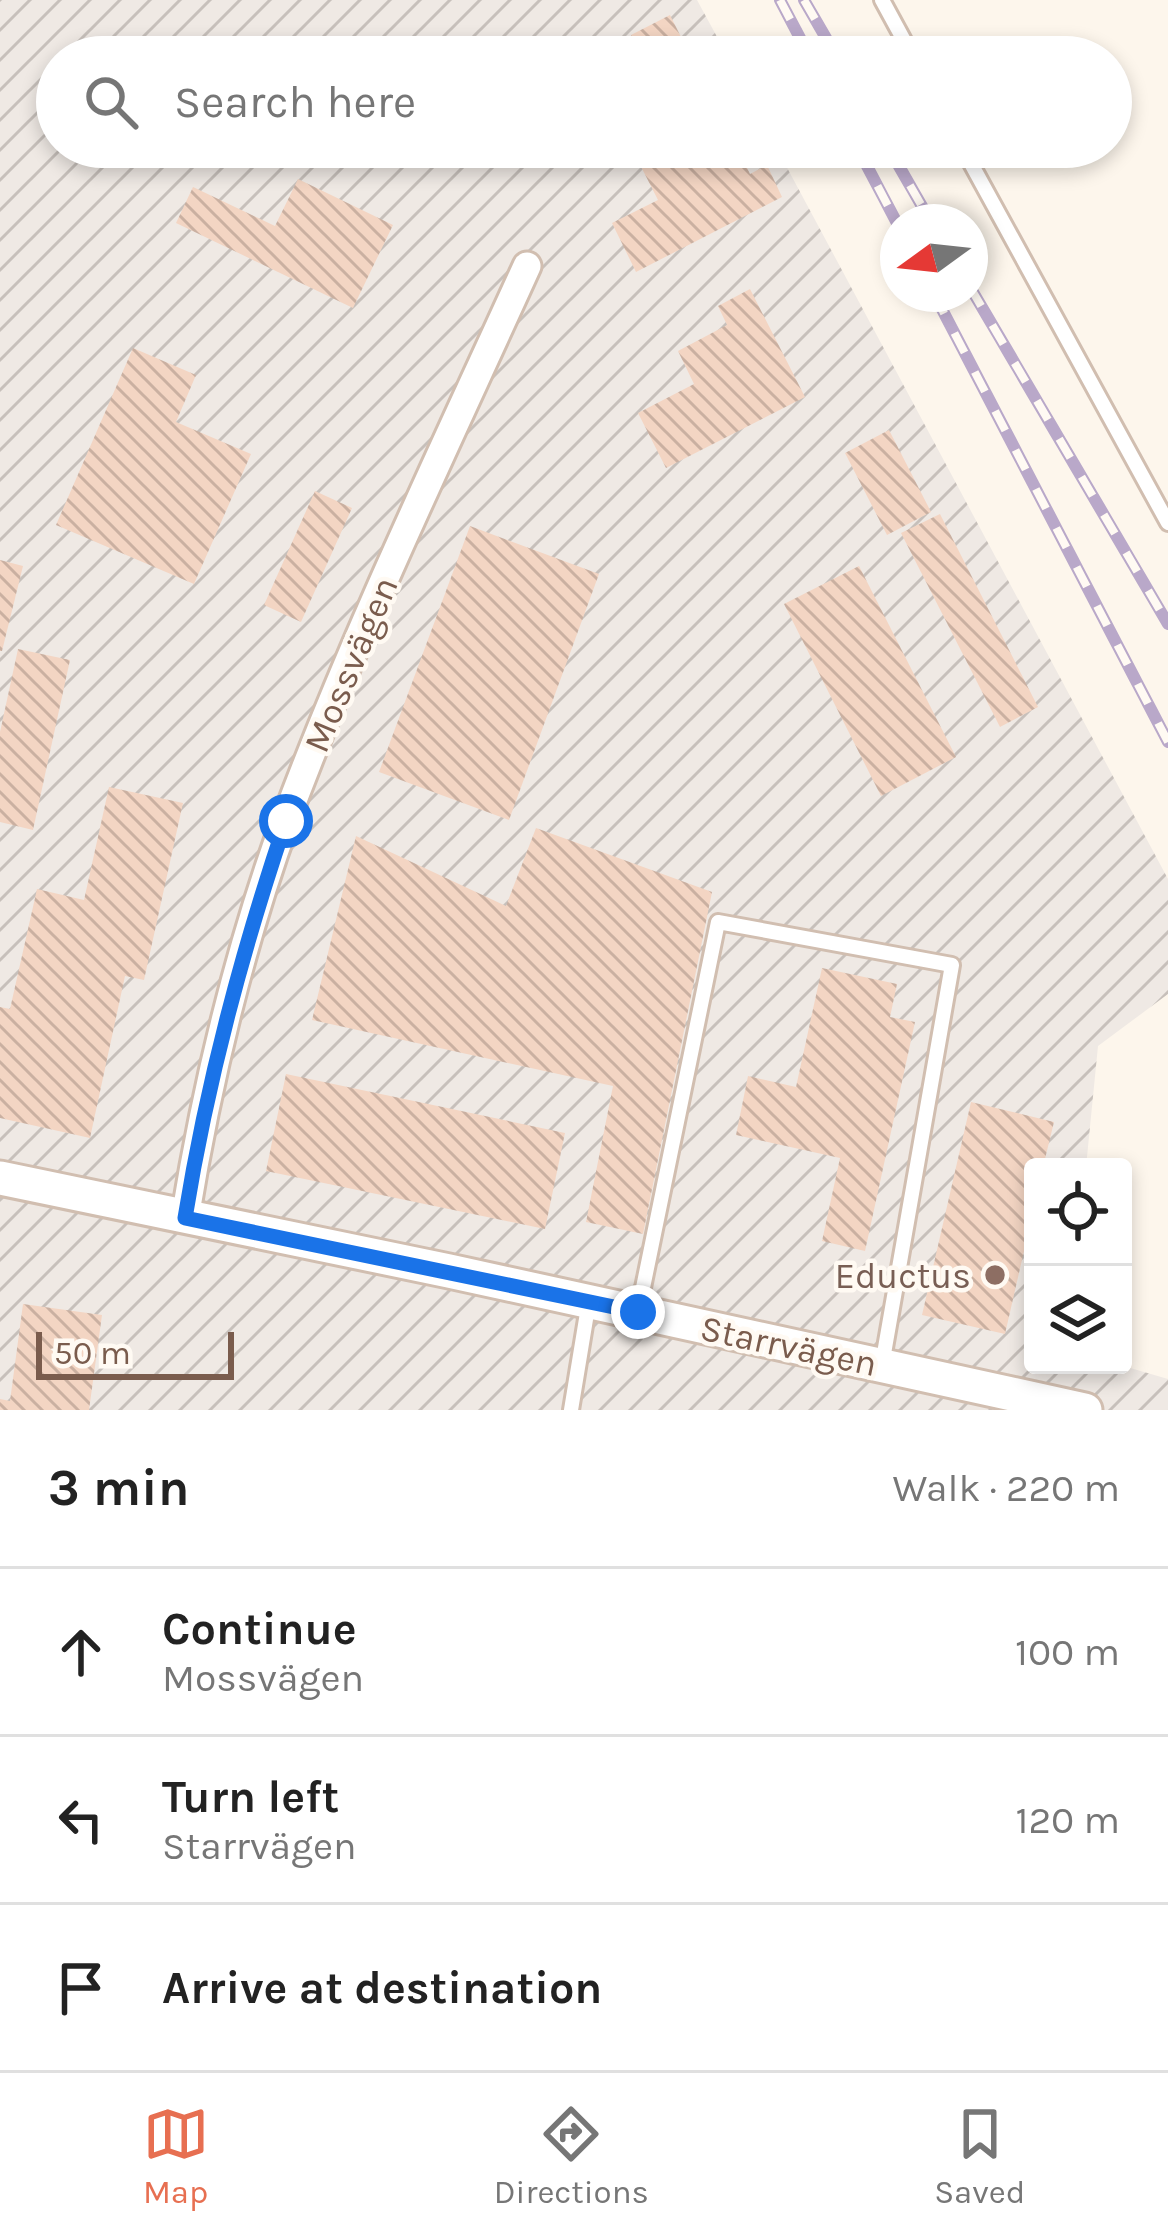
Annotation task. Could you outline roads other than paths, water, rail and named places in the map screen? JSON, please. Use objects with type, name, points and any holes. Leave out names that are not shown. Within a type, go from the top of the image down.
[{"type":"street","name":"Mossvägen","points":[[185,1218],[228,1007],[286,821],[362,628],[527,266]]},
{"type":"street","name":"Starrvägen","points":[[0,1178],[1085,1410]]},
{"type":"lane","points":[[882,0],[902,36]]},
{"type":"lane","points":[[974,168],[1168,523]]},
{"type":"lane","points":[[638,1312],[718,922],[952,965],[882,1365]]},
{"type":"lane","points":[[571,1410],[589,1301]]},
{"type":"railway","points":[[780,0],[799,36]]},
{"type":"railway","points":[[804,0],[825,36]]},
{"type":"railway","points":[[868,168],[887,204]]},
{"type":"railway","points":[[900,168],[921,204]]},
{"type":"railway","points":[[943,312],[1168,742]]},
{"type":"railway","points":[[985,312],[1168,624]]},
{"type":"place","name":"Eductus","points":[[995,1275]]}]
